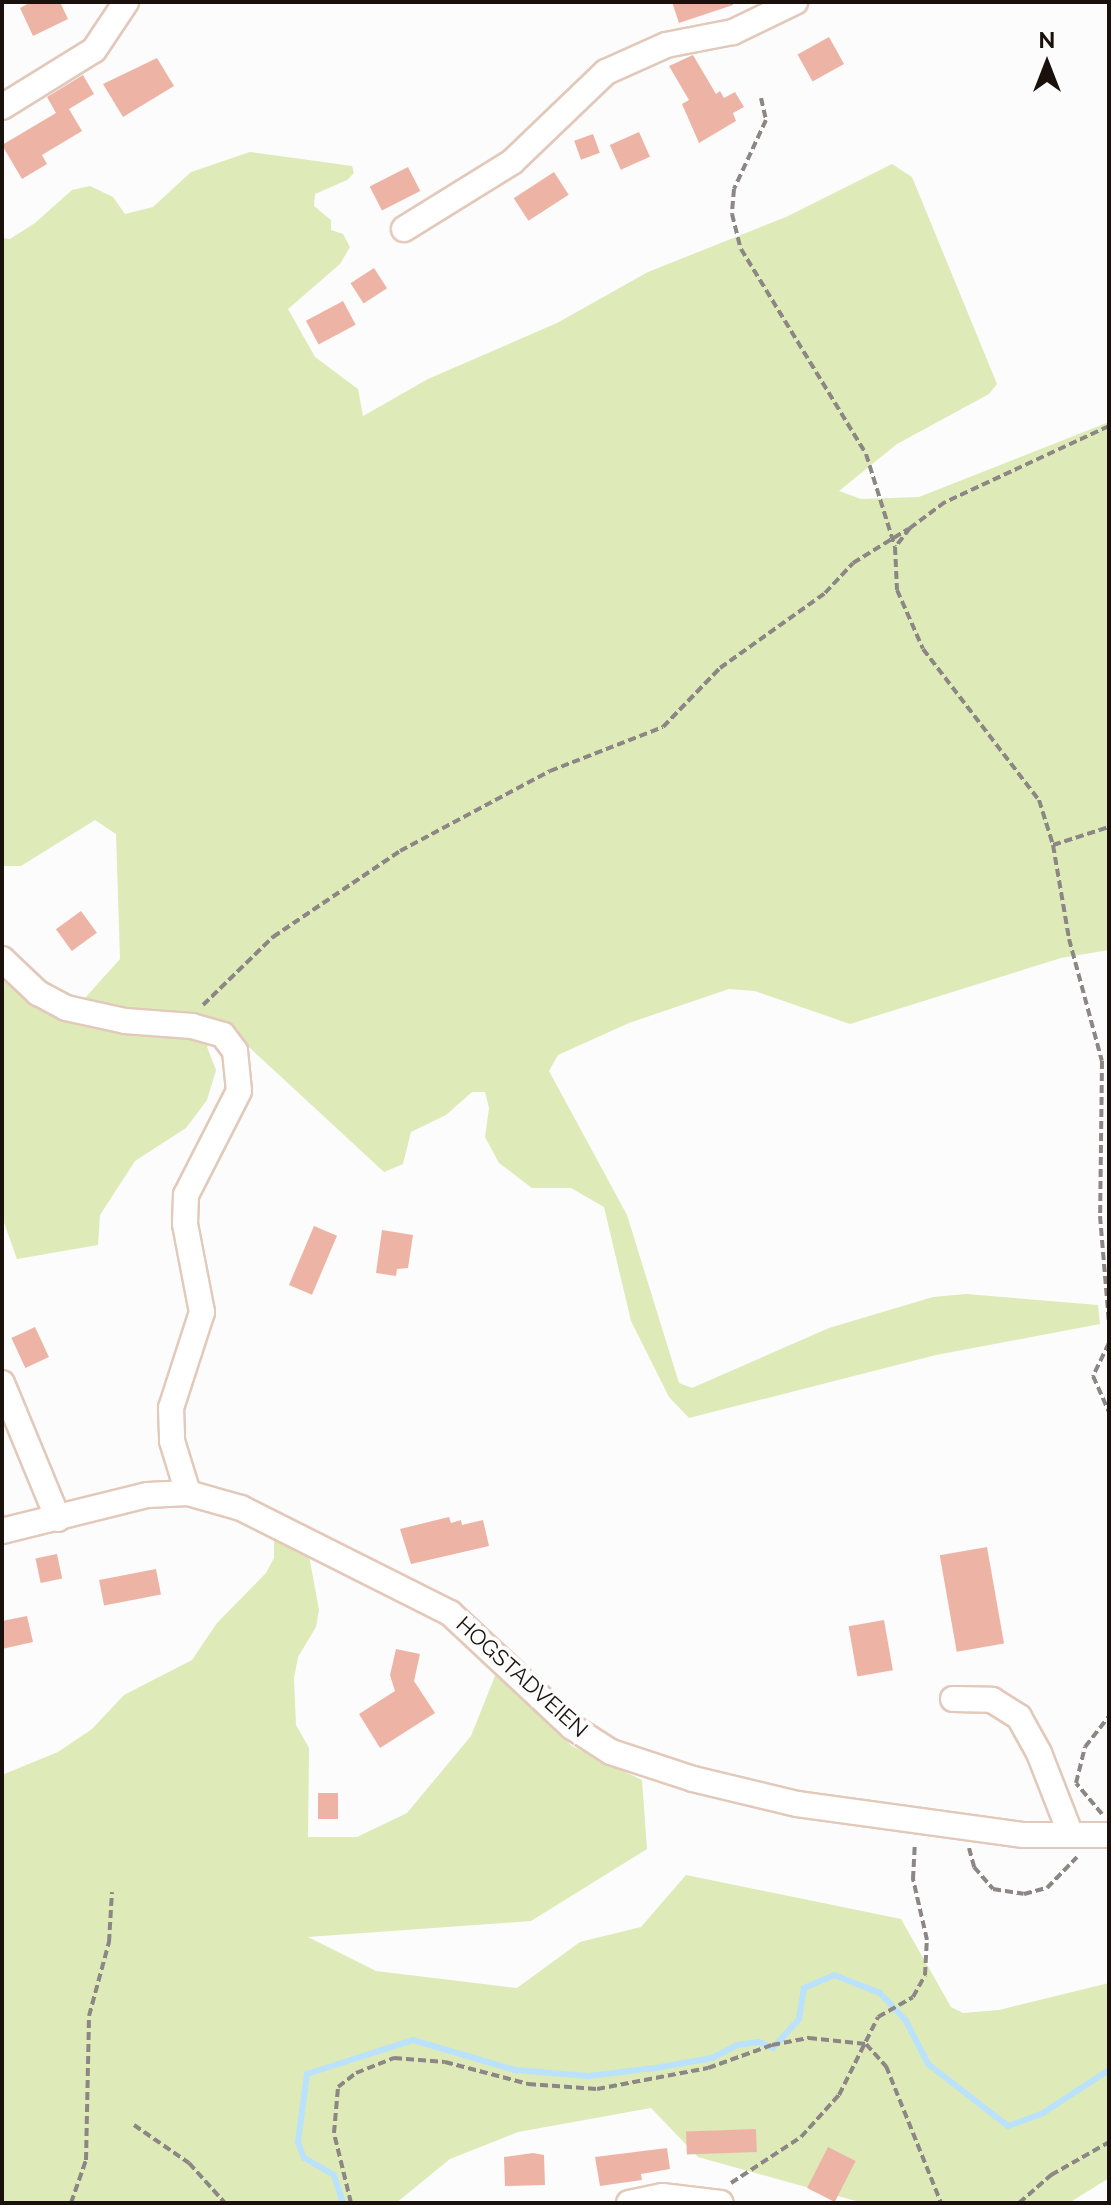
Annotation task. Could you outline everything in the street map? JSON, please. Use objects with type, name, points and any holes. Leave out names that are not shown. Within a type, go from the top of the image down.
[{"type":"street","points":[[2,107],[94,50],[126,2]]},
{"type":"street","points":[[404,229],[512,162],[606,72],[666,45],[733,32],[795,2]]},
{"type":"street","points":[[2,959],[38,993],[66,1008],[125,1021],[192,1026],[223,1035],[240,1071],[236,1099],[186,1195],[185,1224],[202,1312],[171,1408],[172,1441],[188,1493]]},
{"type":"street","points":[[2,1383],[58,1519]]},
{"type":"street","name":"HOGSTADVEIEN","points":[[2,1531],[148,1495],[188,1493],[241,1508],[450,1613],[572,1727],[611,1752],[693,1779],[797,1804],[962,1827],[1071,1835],[1105,1831]]},
{"type":"street","points":[[953,1699],[992,1700],[1019,1717],[1039,1753],[1071,1835]]},
{"type":"street","points":[[629,2203],[662,2196],[713,2202]]},
{"type":"path","points":[[761,98],[766,120],[734,189],[732,214],[741,249],[866,454],[895,547],[897,590],[923,649],[1039,800],[1053,845],[1069,939],[1102,1061],[1100,1216],[1109,1323]]},
{"type":"path","points":[[192,1026],[206,1000],[273,937],[413,844],[550,771],[663,727],[720,668],[892,538],[945,502],[1109,426]]},
{"type":"path","points":[[895,547],[910,528]]},
{"type":"path","points":[[1053,845],[1109,827]]},
{"type":"path","points":[[1109,1343],[1093,1376],[1109,1412]]},
{"type":"path","points":[[962,1827],[974,1867],[993,1889],[1024,1894],[1047,1888],[1105,1831],[1076,1783],[1085,1747],[1109,1716]]},
{"type":"path","points":[[713,2202],[801,2137],[839,2095],[878,2017],[901,2007],[925,1975],[927,1940],[913,1879],[916,1821]]},
{"type":"path","points":[[71,2203],[86,2160],[89,2016],[109,1942],[112,1892]]},
{"type":"path","points":[[351,2203],[334,2133],[338,2087],[356,2073],[394,2058],[445,2062],[528,2084],[597,2089],[708,2068],[763,2047],[809,2038],[866,2044],[886,2066],[941,2203]]},
{"type":"path","points":[[134,2125],[189,2163],[225,2203]]},
{"type":"path","points":[[1019,2203],[1051,2175],[1109,2142]]},
{"type":"green space","points":[[250,152],[352,166],[354,173],[347,180],[315,194],[314,206],[331,220],[331,230],[343,234],[350,247],[340,264],[288,309],[315,357],[358,389],[363,416],[428,379],[557,323],[648,272],[786,217],[892,164],[912,177],[997,384],[989,394],[897,444],[839,491],[861,499],[919,497],[1109,422],[1109,950],[1061,958],[850,1024],[755,991],[729,989],[629,1023],[558,1055],[549,1071],[627,1215],[679,1383],[692,1388],[829,1328],[933,1297],[966,1294],[1098,1305],[1100,1324],[936,1355],[689,1418],[669,1397],[631,1321],[604,1207],[571,1188],[532,1188],[499,1163],[485,1137],[489,1108],[485,1092],[472,1092],[446,1115],[411,1132],[403,1164],[384,1172],[249,1047],[218,1032],[207,1047],[216,1070],[207,1100],[186,1128],[135,1161],[100,1215],[98,1245],[17,1259],[2,1217],[2,972],[58,1011],[85,998],[120,959],[116,834],[95,820],[21,866],[2,866],[2,238],[10,239],[35,223],[72,190],[90,186],[113,197],[125,214],[153,207],[191,172]]},
{"type":"green space","points":[[274,1533],[308,1550],[319,1610],[316,1627],[298,1657],[294,1678],[296,1725],[309,1748],[308,1837],[357,1837],[407,1813],[471,1736],[497,1671],[572,1746],[642,1780],[647,1849],[531,1921],[308,1937],[376,1971],[517,1988],[580,1942],[641,1927],[686,1875],[901,1919],[951,2007],[963,2013],[999,2010],[1109,1983],[1109,2178],[1069,2203],[863,2203],[698,2157],[651,2108],[518,2132],[450,2159],[396,2203],[2,2203],[2,1775],[58,1752],[92,1729],[124,1695],[192,1660],[217,1623],[266,1573],[274,1558]]},
{"type":"building","points":[[31,2],[60,2],[68,19],[33,36],[20,8]]},
{"type":"building","points":[[672,2],[733,2],[733,5],[679,23]]},
{"type":"building","points":[[829,37],[844,64],[813,82],[798,54]]},
{"type":"building","points":[[693,55],[716,94],[720,91],[724,98],[735,92],[744,107],[733,113],[736,121],[699,143],[682,104],[689,100],[669,66]]},
{"type":"building","points":[[157,58],[174,86],[123,117],[103,84]]},
{"type":"building","points":[[83,75],[94,94],[69,109],[82,131],[42,155],[47,164],[22,179],[2,145],[56,113],[47,97]]},
{"type":"building","points":[[639,132],[650,157],[621,170],[610,145]]},
{"type":"building","points":[[593,134],[600,153],[581,160],[574,141]]},
{"type":"building","points":[[408,167],[420,191],[382,211],[370,187]]},
{"type":"building","points":[[554,172],[569,195],[528,221],[514,198]]},
{"type":"building","points":[[374,268],[387,288],[364,303],[351,283]]},
{"type":"building","points":[[343,301],[356,325],[319,345],[306,321]]},
{"type":"building","points":[[81,911],[97,933],[72,951],[56,929]]},
{"type":"building","points":[[314,1226],[337,1236],[312,1295],[289,1285]]},
{"type":"building","points":[[382,1230],[413,1235],[408,1268],[397,1269],[396,1276],[376,1273]]},
{"type":"building","points":[[35,1327],[49,1357],[25,1368],[11,1338]]},
{"type":"building","points":[[449,1517],[451,1523],[461,1520],[462,1525],[483,1520],[489,1546],[411,1564],[400,1529]]},
{"type":"building","points":[[987,1547],[1004,1644],[957,1652],[940,1555]]},
{"type":"building","points":[[57,1554],[62,1578],[41,1583],[35,1559]]},
{"type":"building","points":[[156,1569],[161,1595],[104,1606],[99,1580]]},
{"type":"building","points":[[27,1616],[33,1642],[2,1649],[2,1621]]},
{"type":"building","points":[[884,1620],[893,1670],[857,1676],[849,1626]]},
{"type":"building","points":[[396,1649],[420,1654],[414,1681],[435,1713],[380,1748],[359,1714],[395,1691],[390,1675]]},
{"type":"building","points":[[318,1793],[338,1793],[338,1819],[318,1819]]},
{"type":"building","points":[[756,2129],[757,2152],[687,2154],[686,2131]]},
{"type":"building","points":[[828,2147],[856,2161],[835,2202],[807,2188]]},
{"type":"building","points":[[667,2148],[670,2169],[641,2174],[642,2180],[600,2186],[595,2157]]},
{"type":"building","points":[[533,2153],[544,2155],[545,2185],[505,2186],[504,2157]]},
{"type":"waterway","points":[[343,2203],[334,2175],[304,2158],[298,2142],[307,2074],[413,2040],[515,2070],[588,2076],[655,2068],[712,2058],[737,2045],[759,2042],[773,2048],[799,2019],[804,1988],[834,1975],[880,1993],[906,2021],[928,2064],[1008,2126],[1043,2113],[1109,2070]]}]
